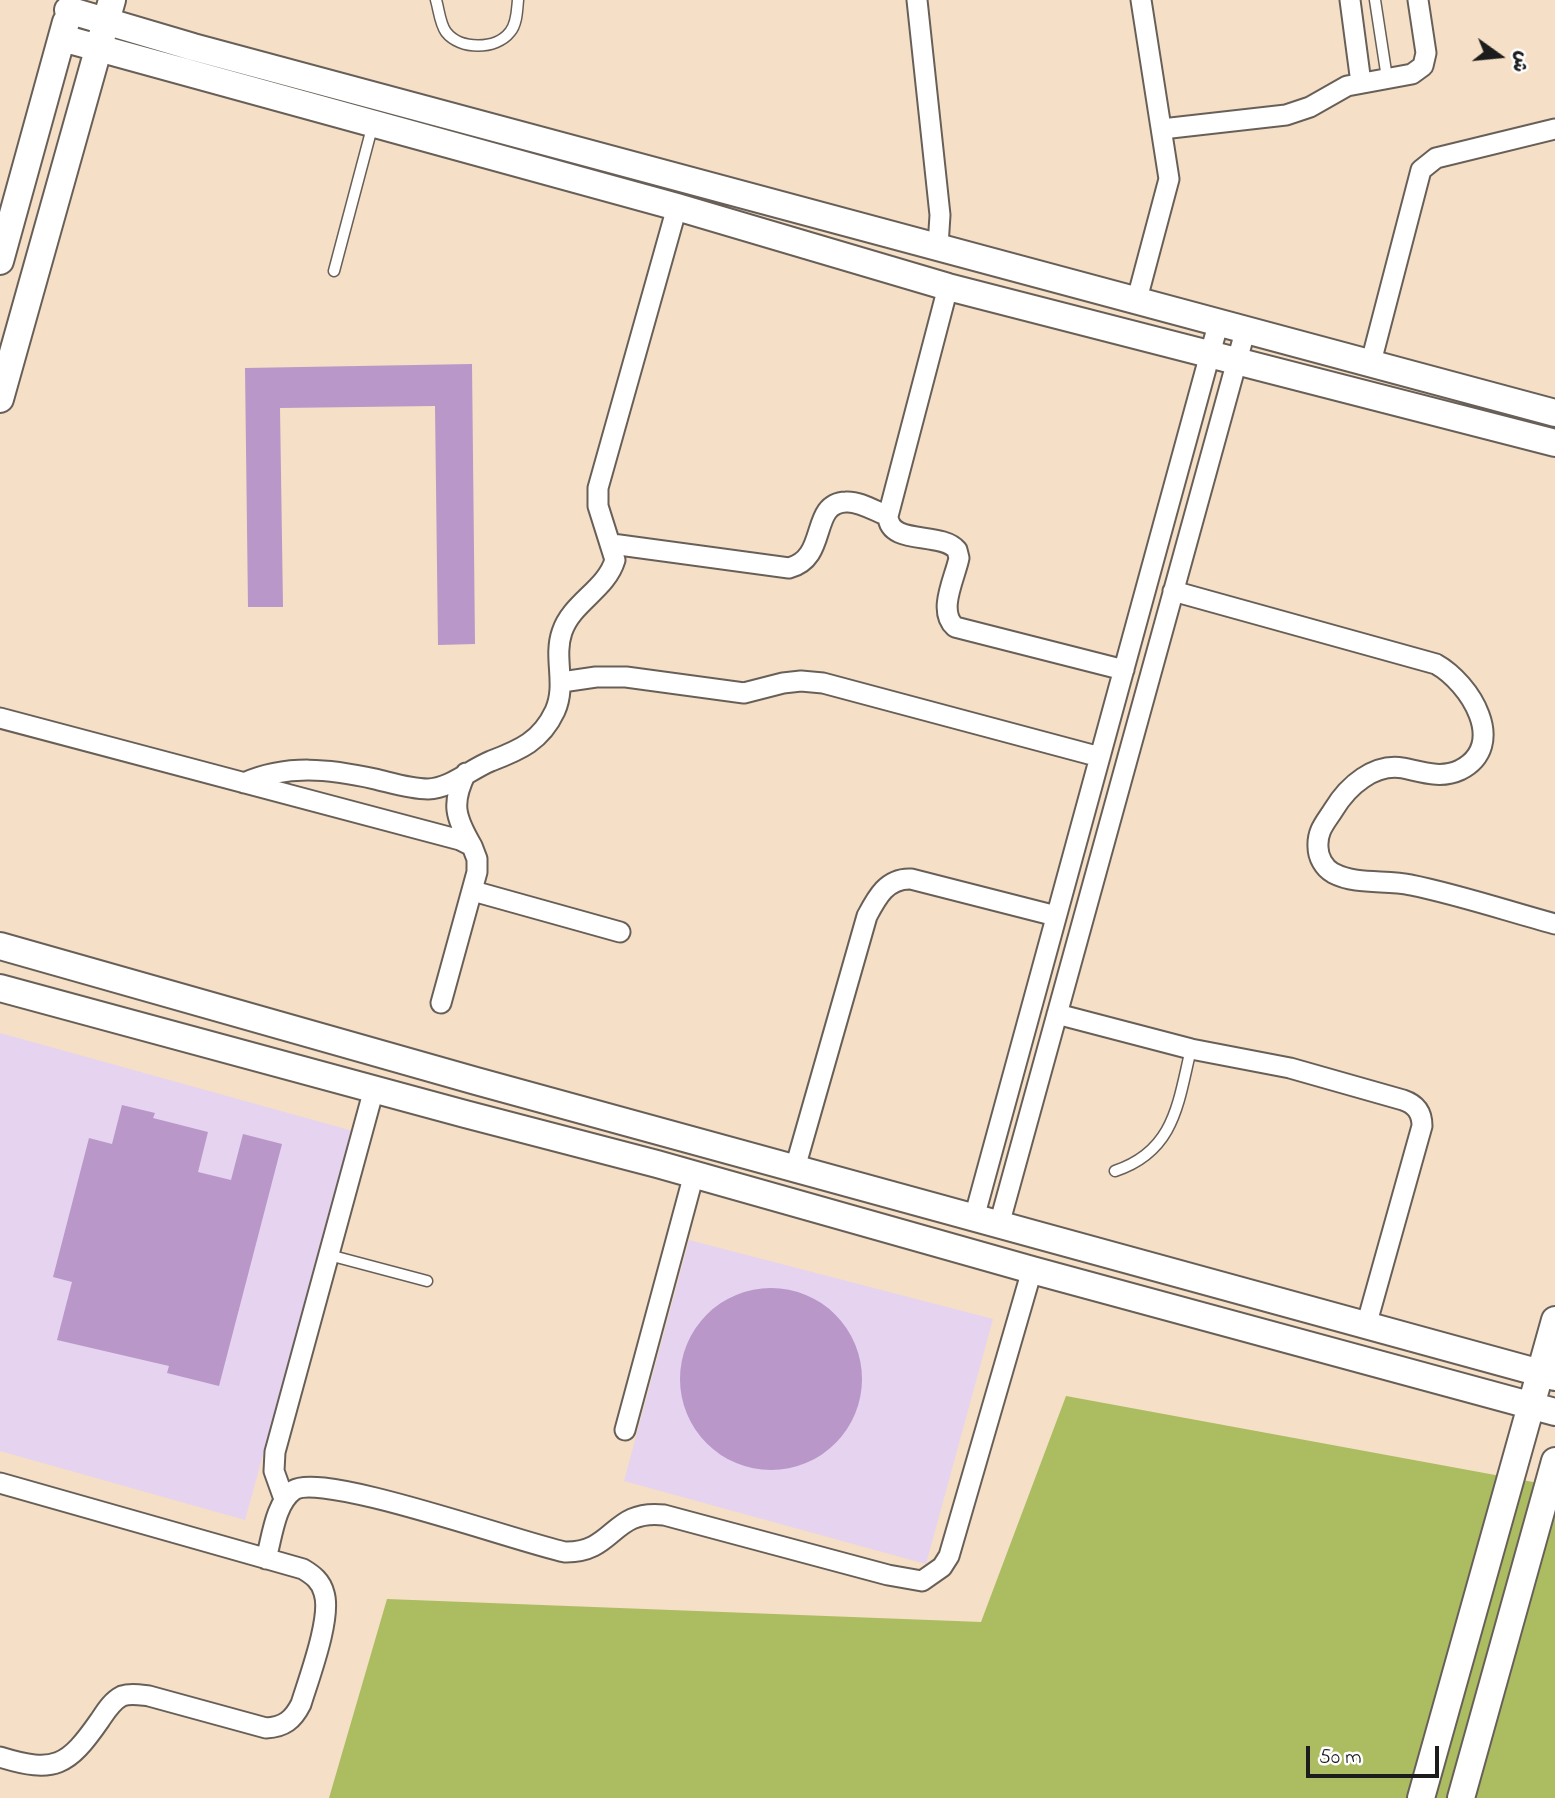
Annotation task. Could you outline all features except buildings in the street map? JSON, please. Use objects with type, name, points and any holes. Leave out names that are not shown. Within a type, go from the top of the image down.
[{"type":"street","points":[[917,0],[940,215],[938,246]]},
{"type":"street","points":[[1137,299],[1168,189],[1169,170],[1141,0]]},
{"type":"street","points":[[1350,0],[1362,83]]},
{"type":"street","points":[[1162,129],[1286,116],[1310,107],[1347,86],[1412,74],[1423,65],[1426,53],[1418,0]]},
{"type":"street","points":[[0,261],[69,5],[109,10],[193,47],[1555,413]]},
{"type":"street","points":[[0,399],[109,10]]},
{"type":"street","points":[[62,38],[677,207],[948,287],[1555,443]]},
{"type":"street","points":[[1371,362],[1421,170],[1436,159],[1555,130]]},
{"type":"street","points":[[244,783],[259,776],[296,769],[354,775],[426,789],[448,784],[466,773],[523,749],[545,728],[555,712],[562,682],[561,633],[571,613],[606,580],[615,560],[598,506],[602,471],[677,207]]},
{"type":"street","points":[[948,287],[888,516],[889,523],[896,532],[947,543],[957,550],[959,558],[946,611],[950,623],[955,627],[1124,670]]},
{"type":"street","points":[[986,1222],[1009,1093],[1219,321]]},
{"type":"street","points":[[986,1222],[1031,1104],[1246,328]]},
{"type":"street","points":[[612,544],[789,568],[806,561],[825,513],[837,503],[852,502],[888,516]]},
{"type":"street","points":[[1166,514],[1173,514],[1184,520],[1190,531]]},
{"type":"street","points":[[1173,591],[1436,664],[1447,670],[1470,696],[1484,727],[1481,746],[1475,759],[1450,774],[1388,767],[1365,777],[1341,798],[1321,827],[1317,846],[1319,858],[1331,872],[1350,879],[1409,884],[1555,924]]},
{"type":"street","points":[[562,682],[596,677],[626,677],[744,693],[783,683],[823,683],[1100,757]]},
{"type":"street","points":[[0,718],[460,840],[472,846]]},
{"type":"street","points":[[441,1003],[477,872],[477,859],[457,814],[456,796],[466,773]]},
{"type":"street","points":[[795,1168],[867,916],[884,888],[901,878],[911,878],[1056,916]]},
{"type":"street","points":[[473,891],[621,932]]},
{"type":"street","points":[[0,946],[421,1066],[1547,1375]]},
{"type":"street","points":[[0,988],[694,1174],[1032,1270],[1543,1408]]},
{"type":"street","points":[[211,1045],[229,1033],[239,1014]]},
{"type":"street","points":[[1056,1014],[1191,1049],[1290,1068],[1409,1102],[1419,1112],[1422,1126],[1376,1328],[1386,1352],[1380,1364]]},
{"type":"street","points":[[403,1097],[406,1078],[412,1070],[421,1066]]},
{"type":"street","points":[[284,1499],[276,1481],[275,1452],[374,1090]]},
{"type":"street","points":[[1009,1093],[1018,1102],[1031,1104]]},
{"type":"street","points":[[625,1430],[694,1174]]},
{"type":"street","points":[[267,1559],[284,1499],[296,1489],[306,1486],[330,1488],[373,1498],[565,1552],[578,1553],[601,1544],[629,1519],[640,1514],[664,1514],[888,1575],[922,1581],[942,1567],[949,1556],[1032,1270]]},
{"type":"street","points":[[1421,1798],[1543,1408],[1555,1320]]},
{"type":"street","points":[[1461,1798],[1555,1461]]},
{"type":"street","points":[[0,1483],[303,1569],[319,1582],[326,1604],[324,1623],[302,1704],[290,1721],[266,1728],[149,1696],[131,1694],[113,1703],[85,1742],[62,1762],[39,1766],[0,1757]]},
{"type":"lane","points":[[436,0],[443,29],[450,37],[463,44],[489,45],[510,33],[515,24],[518,0]]},
{"type":"lane","points":[[1375,0],[1387,78]]},
{"type":"lane","points":[[334,271],[373,123]]},
{"type":"lane","points":[[1115,1171],[1151,1152],[1168,1131],[1174,1119],[1191,1049]]},
{"type":"lane","points":[[329,1255],[427,1281]]},
{"type":"shaded area","points":[[0,1033],[353,1131],[245,1520],[0,1451]]},
{"type":"shaded area","points":[[689,1240],[993,1319],[926,1564],[624,1481]]},
{"type":"green space","points":[[1066,1396],[1555,1486],[1555,1798],[329,1798],[387,1599],[981,1622]]}]
